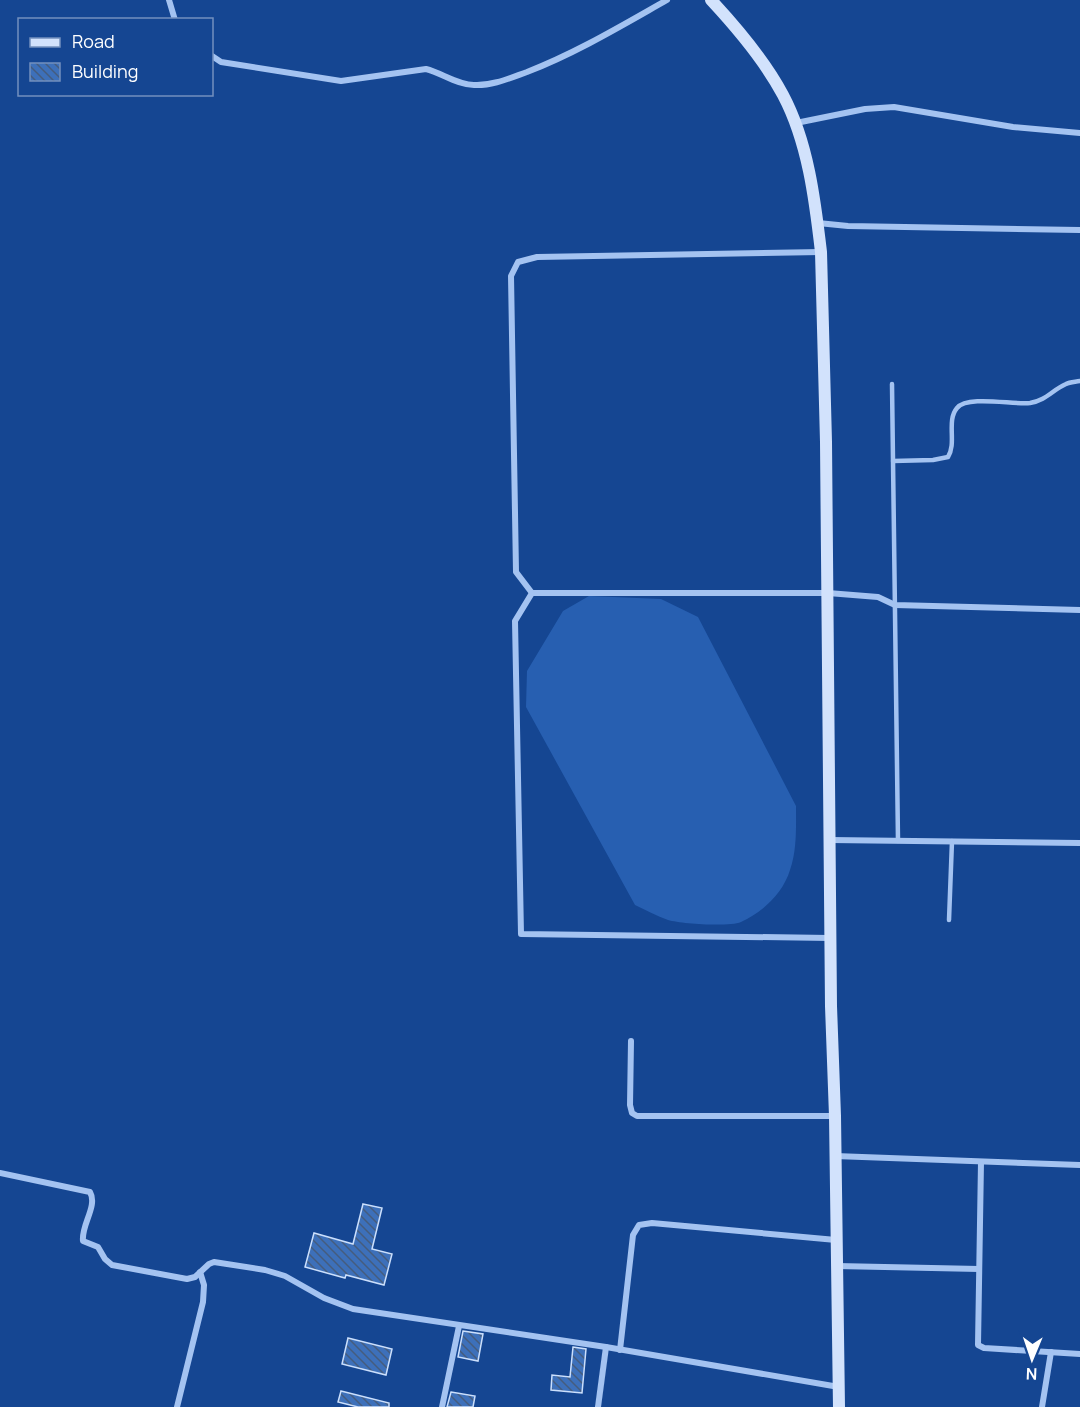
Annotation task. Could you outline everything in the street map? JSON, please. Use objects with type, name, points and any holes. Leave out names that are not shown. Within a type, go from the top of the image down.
[{"type":"street","points":[[169,0],[174,18]]},
{"type":"street","points":[[213,57],[221,62],[341,81],[426,69],[473,86],[500,82],[588,46],[667,0]]},
{"type":"street","points":[[711,0],[764,64],[783,95],[803,150],[818,223],[821,252],[825,371],[839,1407]]},
{"type":"street","points":[[795,123],[865,109],[894,107],[1013,127],[1080,133]]},
{"type":"street","points":[[818,223],[848,226],[1080,230]]},
{"type":"street","points":[[532,593],[516,572],[511,276],[518,261],[537,257],[821,252]]},
{"type":"street","points":[[532,593],[828,593],[878,597],[895,604],[1080,610]]},
{"type":"street","points":[[532,593],[515,621],[521,934],[831,938]]},
{"type":"street","points":[[830,840],[1080,843]]},
{"type":"street","points":[[631,1041],[630,1105],[632,1113],[637,1116],[835,1116]]},
{"type":"street","points":[[835,1156],[1080,1165]]},
{"type":"street","points":[[981,1162],[979,1346],[1080,1354]]},
{"type":"street","points":[[0,1173],[90,1192],[92,1200],[82,1239],[98,1247],[109,1264],[187,1279],[195,1277],[214,1262],[265,1270],[285,1276],[324,1298],[353,1309],[606,1347],[839,1387]]},
{"type":"street","points":[[620,1350],[633,1235],[639,1225],[652,1223],[836,1240]]},
{"type":"street","points":[[837,1266],[979,1269]]},
{"type":"street","points":[[177,1407],[203,1302],[204,1285],[200,1272]]},
{"type":"street","points":[[442,1407],[459,1326]]},
{"type":"street","points":[[598,1407],[606,1347]]},
{"type":"street","points":[[1042,1407],[1051,1352]]},
{"type":"lane","points":[[893,461],[933,460],[948,457],[952,446],[954,414],[956,409],[965,403],[1029,403],[1046,399],[1066,384],[1080,381]]},
{"type":"lane","points":[[892,384],[898,841]]},
{"type":"lane","points":[[949,920],[952,841]]},
{"type":"shaded area","points":[[589,596],[661,599],[698,617],[796,806],[795,847],[787,878],[771,901],[757,913],[741,922],[716,925],[675,921],[635,905],[526,707],[527,671],[563,611]]},
{"type":"building","points":[[363,1204],[382,1208],[372,1249],[392,1254],[384,1285],[346,1275],[345,1278],[305,1267],[314,1233],[353,1244]]},
{"type":"building","points":[[463,1331],[483,1334],[478,1361],[458,1357]]},
{"type":"building","points":[[348,1338],[392,1349],[386,1375],[342,1364]]},
{"type":"building","points":[[573,1347],[586,1349],[582,1393],[551,1390],[552,1375],[570,1377]]},
{"type":"building","points":[[341,1391],[389,1403],[389,1407],[358,1407],[338,1402]]},
{"type":"building","points":[[451,1392],[475,1396],[473,1407],[447,1407]]}]
